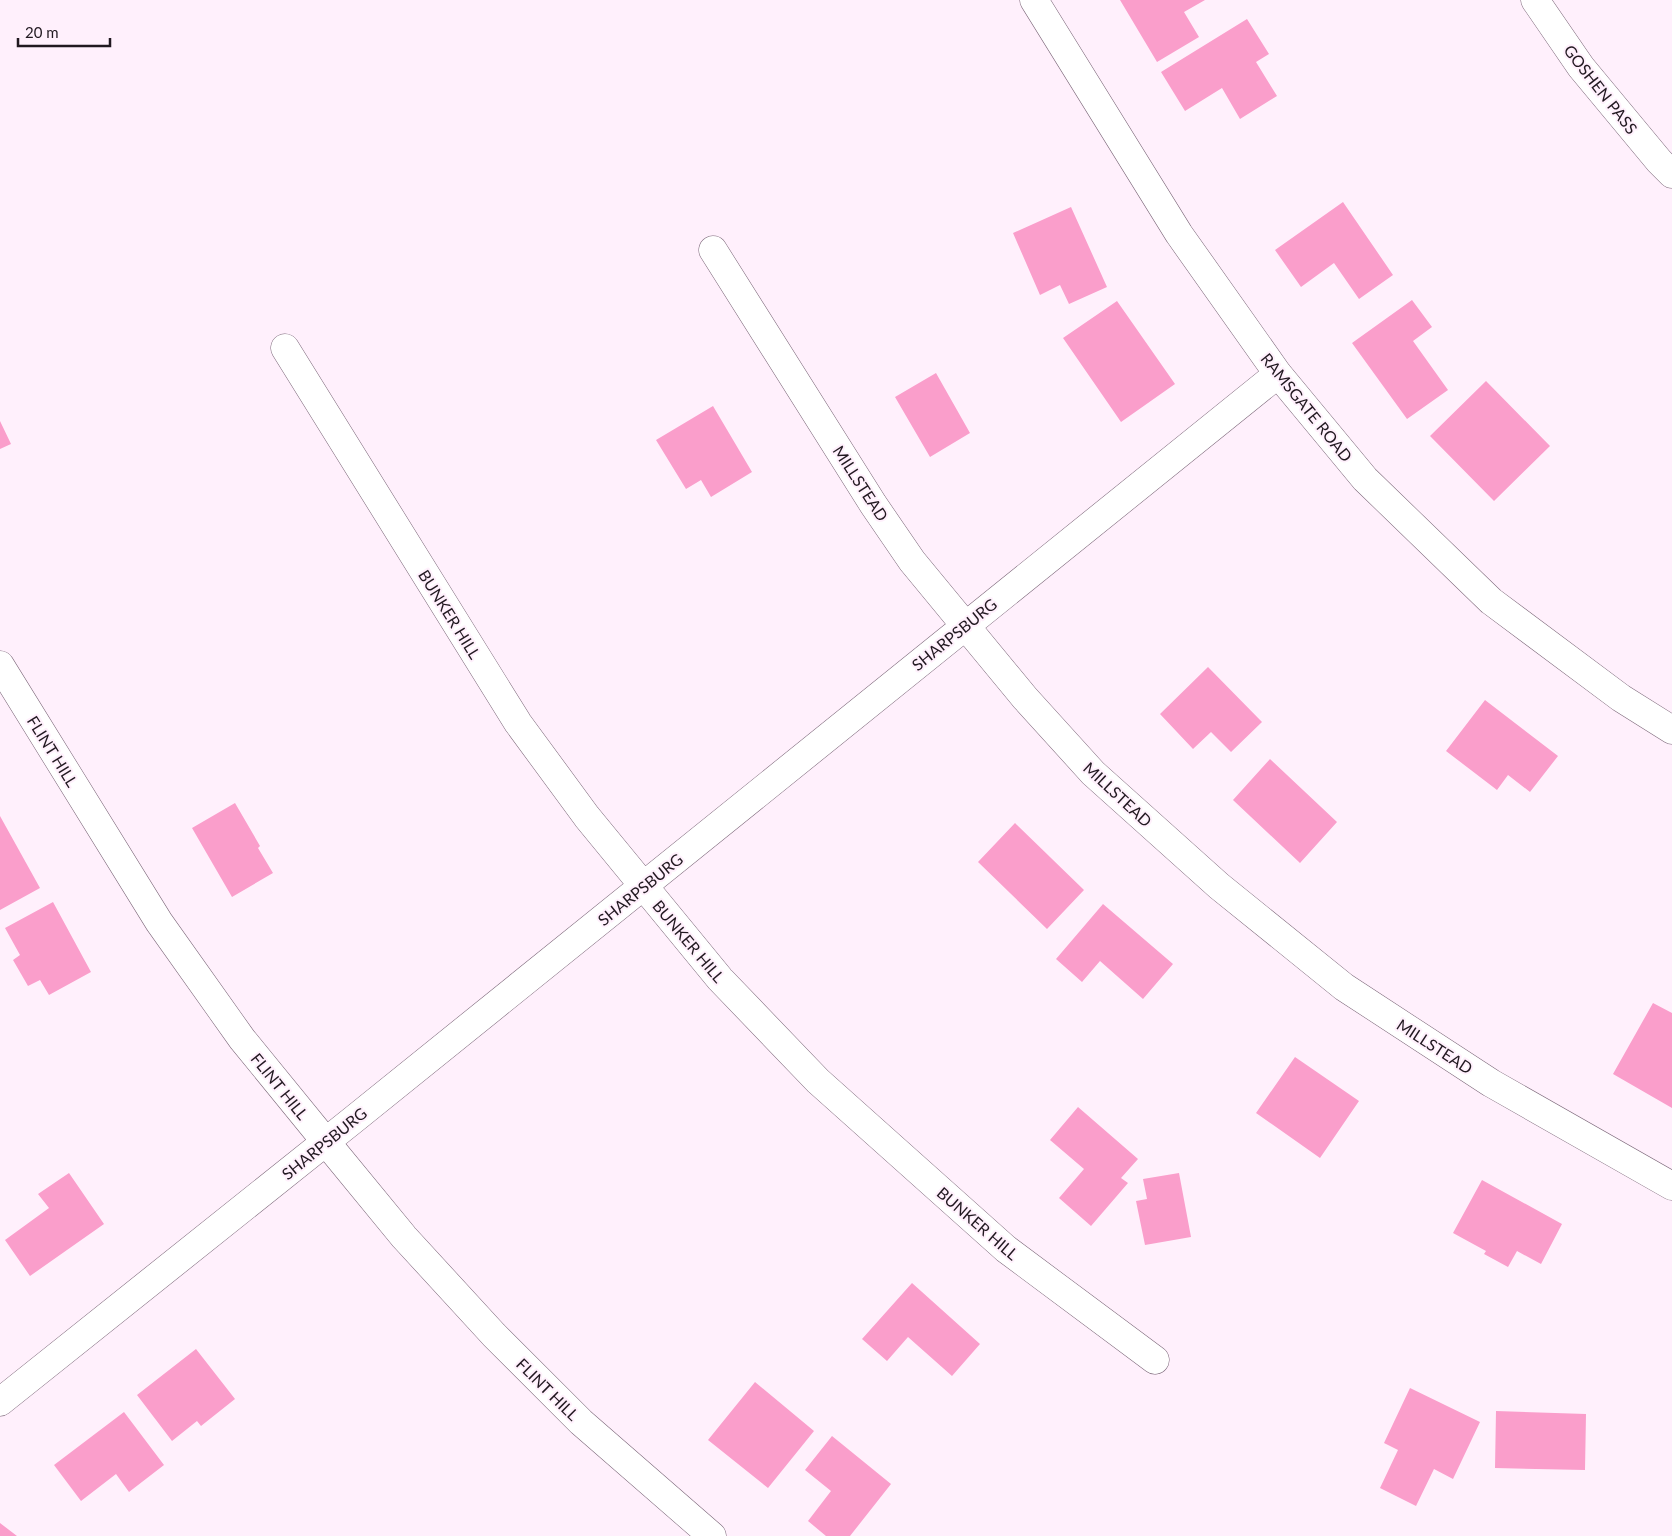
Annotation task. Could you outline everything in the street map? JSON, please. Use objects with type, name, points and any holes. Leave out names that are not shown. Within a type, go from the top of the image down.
[{"type":"street","name":"RAMSGATE ROAD","points":[[1034,0],[1179,234],[1278,374],[1365,479],[1491,601],[1621,698],[1672,730]]},
{"type":"street","name":"GOSHEN PASS","points":[[1535,0],[1581,67],[1672,174]]},
{"type":"street","name":"MILLSTEAD","points":[[713,250],[873,504],[912,560],[1025,698],[1093,773],[1219,886],[1344,987],[1491,1083],[1672,1186]]},
{"type":"street","name":"BUNKER HILL","points":[[284,348],[518,723],[587,817],[720,979],[818,1081],[1006,1249],[1155,1360]]},
{"type":"street","name":"SHARPSBURG","points":[[0,1402],[326,1142],[1278,374]]},
{"type":"street","name":"FLINT HILL","points":[[0,665],[159,922],[242,1039],[326,1142],[404,1237],[494,1335],[581,1422],[712,1536]]},
{"type":"building","points":[[1120,0],[1205,0],[1184,12],[1199,37],[1157,62]]},
{"type":"building","points":[[1247,19],[1269,54],[1256,62],[1277,96],[1240,119],[1222,88],[1185,111],[1161,72]]},
{"type":"building","points":[[1343,202],[1393,275],[1359,299],[1334,263],[1301,287],[1275,250]]},
{"type":"building","points":[[1071,207],[1107,287],[1069,304],[1060,285],[1040,295],[1013,233]]},
{"type":"building","points":[[1412,300],[1432,327],[1413,341],[1448,390],[1407,419],[1352,343]]},
{"type":"building","points":[[1117,301],[1175,384],[1121,422],[1063,338]]},
{"type":"building","points":[[936,373],[970,433],[930,457],[895,397]]},
{"type":"building","points":[[1486,381],[1550,446],[1494,501],[1430,436]]},
{"type":"building","points":[[713,406],[752,472],[711,497],[701,480],[686,489],[656,440]]},
{"type":"building","points":[[0,421],[11,444],[0,449]]},
{"type":"building","points":[[1208,667],[1262,722],[1231,752],[1211,732],[1193,749],[1160,714]]},
{"type":"building","points":[[1485,700],[1558,756],[1530,792],[1508,775],[1497,790],[1446,751]]},
{"type":"building","points":[[1270,759],[1337,822],[1300,863],[1233,800]]},
{"type":"building","points":[[235,803],[273,873],[232,897],[192,828]]},
{"type":"building","points":[[0,816],[40,888],[0,910]]},
{"type":"building","points":[[1015,823],[1084,890],[1047,929],[978,862]]},
{"type":"building","points":[[53,902],[91,972],[49,995],[40,980],[28,986],[13,960],[20,955],[5,928]]},
{"type":"building","points":[[1103,904],[1173,964],[1143,999],[1100,961],[1082,982],[1056,959]]},
{"type":"building","points":[[1653,1003],[1672,1013],[1672,1108],[1613,1074]]},
{"type":"building","points":[[1295,1057],[1359,1101],[1320,1158],[1256,1113]]},
{"type":"building","points":[[1078,1107],[1138,1159],[1121,1178],[1128,1183],[1091,1226],[1059,1198],[1084,1169],[1050,1140]]},
{"type":"building","points":[[69,1173],[104,1224],[30,1276],[5,1240],[49,1208],[38,1194]]},
{"type":"building","points":[[1179,1173],[1191,1237],[1145,1245],[1136,1201],[1147,1199],[1143,1179]]},
{"type":"building","points":[[1482,1180],[1562,1224],[1541,1264],[1517,1251],[1508,1267],[1484,1254],[1486,1251],[1453,1233]]},
{"type":"building","points":[[912,1283],[980,1344],[952,1376],[908,1337],[887,1361],[862,1339]]},
{"type":"building","points":[[196,1349],[235,1399],[201,1426],[197,1421],[172,1441],[137,1395]]},
{"type":"building","points":[[755,1382],[814,1431],[768,1488],[708,1440]]},
{"type":"building","points":[[1410,1388],[1480,1422],[1453,1479],[1434,1469],[1416,1506],[1380,1488],[1398,1450],[1384,1443]]},
{"type":"building","points":[[1496,1411],[1586,1414],[1585,1470],[1495,1468]]},
{"type":"building","points":[[124,1412],[164,1465],[129,1492],[116,1474],[81,1501],[54,1465]]},
{"type":"building","points":[[832,1436],[891,1484],[850,1536],[826,1536],[808,1521],[831,1491],[805,1470]]},
{"type":"building","points":[[0,1523],[17,1536],[0,1536]]}]
